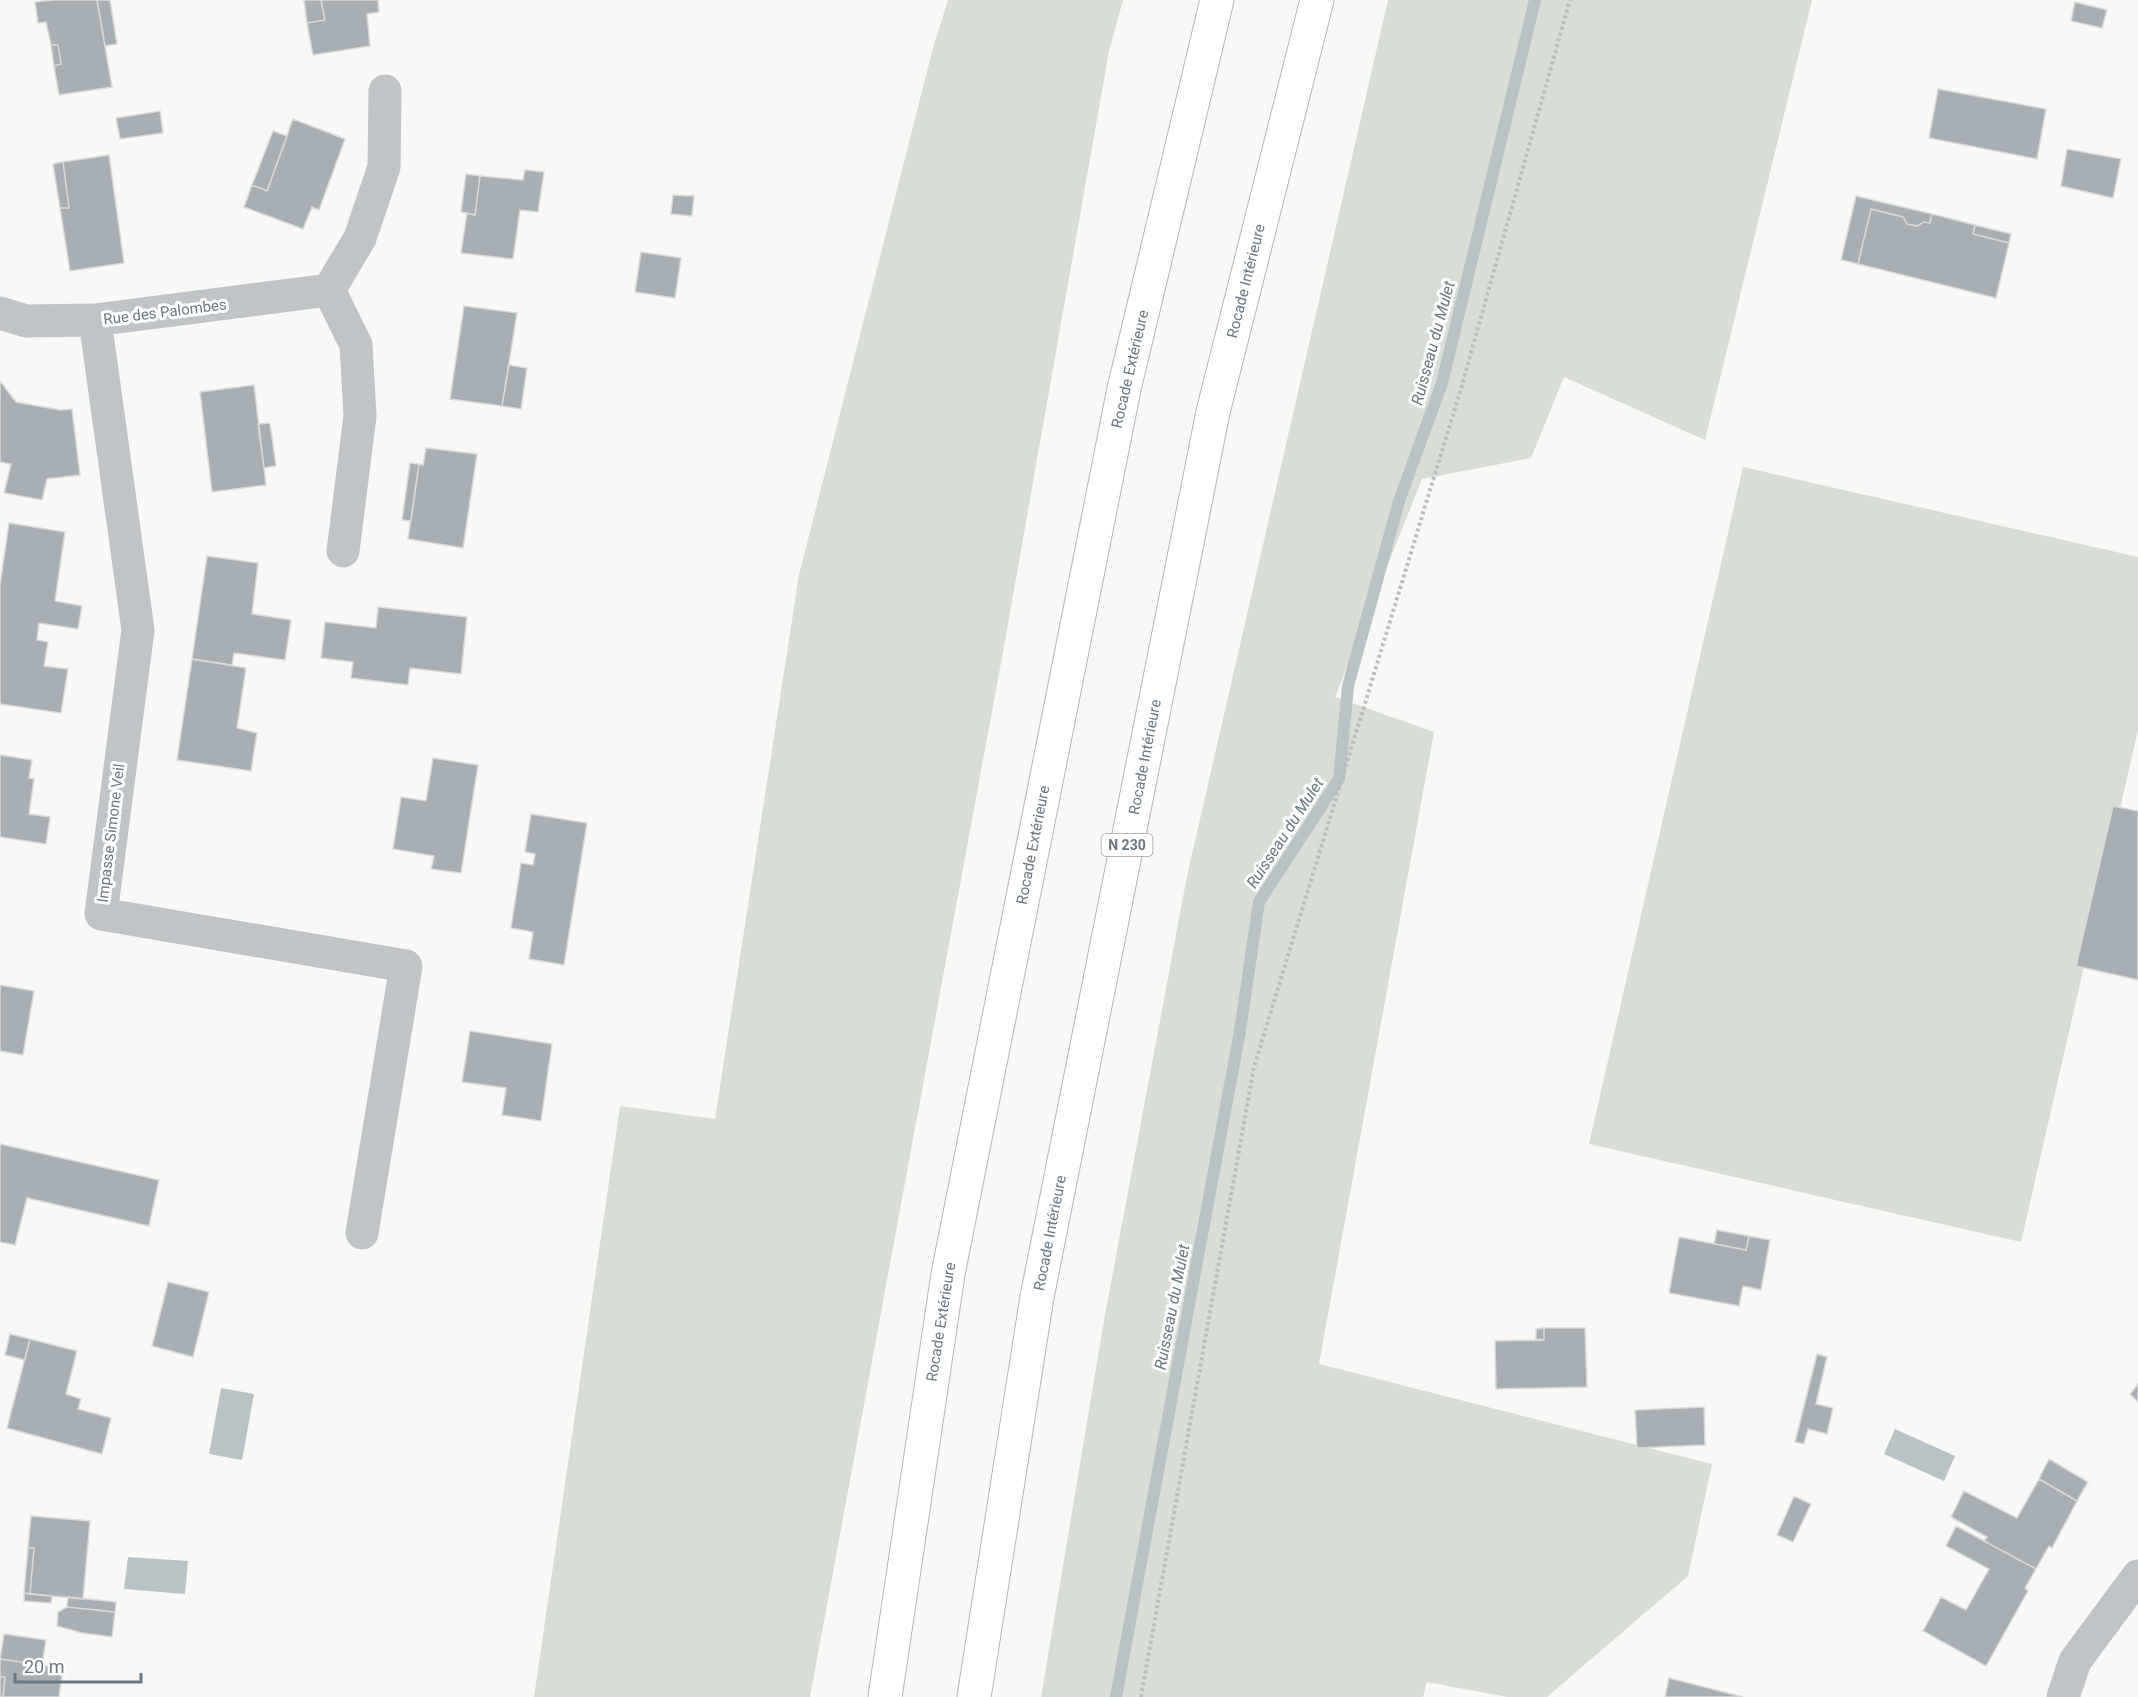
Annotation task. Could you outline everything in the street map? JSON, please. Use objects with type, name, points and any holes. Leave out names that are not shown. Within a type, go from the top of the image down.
[{"type":"highway","name":"Rocade Extérieure","points":[[885,1697],[953,1251],[1124,389],[1217,0]]},
{"type":"highway","name":"Rocade Intérieure","points":[[974,1697],[1038,1297],[1211,423],[1317,0]]},
{"type":"street","points":[[343,551],[360,416],[356,345],[329,290],[360,238],[384,167],[385,91]]},
{"type":"street","name":"Rue des Palombes","points":[[0,313],[26,321],[95,320],[329,290]]},
{"type":"street","name":"Impasse Simone Veil","points":[[95,320],[138,630],[101,914],[406,966],[362,1233]]},
{"type":"street","points":[[2063,1697],[2075,1661],[2135,1585]]},
{"type":"path","points":[[1141,1697],[1254,1067],[1460,392],[1570,0]]},
{"type":"shaded area","points":[[948,0],[1123,0],[1109,51],[1005,641],[810,1697],[534,1697],[620,1106],[715,1119],[799,575],[933,48]]},
{"type":"shaded area","points":[[1388,0],[1812,0],[1705,440],[1564,377],[1531,458],[1422,479],[1335,697],[1434,732],[1319,1364],[1712,1464],[1688,1576],[1547,1697],[1507,1697],[1427,1682],[1423,1697],[1041,1697],[1105,1315],[1187,876]]},
{"type":"shaded area","points":[[1743,467],[2138,557],[2138,730],[2021,1242],[1589,1144]]},
{"type":"shaded area","points":[[221,1388],[254,1394],[242,1460],[209,1454]]},
{"type":"shaded area","points":[[1895,1429],[1955,1456],[1944,1481],[1884,1454]]},
{"type":"shaded area","points":[[128,1557],[188,1561],[185,1594],[124,1589]]},
{"type":"building","points":[[97,0],[112,87],[59,95],[54,66],[61,64],[58,45],[51,45],[46,22],[38,23],[35,2]]},
{"type":"building","points":[[97,0],[110,0],[117,44],[105,46]]},
{"type":"building","points":[[304,0],[321,0],[325,20],[307,23]]},
{"type":"building","points":[[321,0],[378,0],[379,12],[367,14],[370,46],[313,55],[307,23],[325,20]]},
{"type":"building","points":[[2075,2],[2107,10],[2102,28],[2071,21]]},
{"type":"building","points":[[51,45],[58,45],[61,64],[54,66]]},
{"type":"building","points":[[1938,89],[2046,109],[2037,159],[1929,138]]},
{"type":"building","points":[[160,111],[163,133],[120,139],[116,118]]},
{"type":"building","points":[[293,119],[345,139],[319,210],[312,207],[303,229],[244,207],[252,185],[267,191]]},
{"type":"building","points":[[273,131],[287,136],[267,191],[252,185]]},
{"type":"building","points":[[2067,149],[2121,159],[2113,198],[2061,186]]},
{"type":"building","points":[[109,155],[124,263],[70,271],[60,208],[69,208],[63,162]]},
{"type":"building","points":[[63,162],[69,208],[60,208],[53,164]]},
{"type":"building","points":[[525,170],[544,172],[538,212],[520,210],[513,259],[461,253],[467,213],[475,215],[480,176],[523,180]]},
{"type":"building","points":[[466,174],[480,176],[475,215],[461,212]]},
{"type":"building","points":[[673,195],[694,196],[692,216],[671,214]]},
{"type":"building","points":[[1856,196],[1932,214],[1930,223],[1924,222],[1917,226],[1907,224],[1903,217],[1871,209],[1858,264],[1841,260]]},
{"type":"building","points":[[1871,209],[1903,217],[1907,224],[1917,226],[1924,222],[1930,223],[1932,214],[1975,225],[1973,234],[2009,243],[1996,298],[1858,264]]},
{"type":"building","points":[[1975,225],[2011,234],[2009,243],[1973,234]]},
{"type":"building","points":[[641,252],[681,258],[675,298],[635,292]]},
{"type":"building","points":[[464,306],[517,313],[502,406],[450,399]]},
{"type":"building","points":[[509,365],[527,368],[521,409],[502,406]]},
{"type":"building","points":[[0,381],[16,402],[60,410],[72,409],[80,475],[47,479],[42,500],[4,493],[11,464],[0,462]]},
{"type":"building","points":[[254,385],[266,485],[212,492],[200,392]]},
{"type":"building","points":[[270,423],[276,466],[264,468],[258,424]]},
{"type":"building","points":[[426,448],[477,454],[463,548],[408,539],[419,464],[423,465]]},
{"type":"building","points":[[410,463],[419,464],[411,521],[402,520]]},
{"type":"building","points":[[9,523],[65,532],[55,601],[82,606],[78,629],[39,623],[37,640],[48,642],[44,666],[68,669],[61,713],[0,704],[0,585]]},
{"type":"building","points":[[207,556],[258,563],[252,614],[291,620],[285,660],[234,653],[232,665],[192,659]]},
{"type":"building","points":[[378,607],[467,617],[461,674],[410,668],[408,685],[351,678],[353,662],[321,658],[325,622],[376,628]]},
{"type":"building","points":[[192,659],[246,668],[237,728],[257,733],[251,771],[177,760]]},
{"type":"building","points":[[0,755],[32,760],[29,778],[34,779],[29,814],[50,817],[46,844],[0,837]]},
{"type":"building","points":[[433,758],[478,765],[461,873],[431,869],[434,856],[393,849],[401,797],[426,801]]},
{"type":"building","points":[[2113,806],[2138,811],[2138,980],[2076,966]]},
{"type":"building","points":[[531,814],[587,823],[564,965],[529,959],[533,932],[511,928],[521,863],[533,865],[535,854],[525,852]]},
{"type":"building","points":[[0,985],[34,991],[23,1055],[0,1051]]},
{"type":"building","points":[[470,1031],[552,1044],[541,1121],[502,1115],[506,1088],[462,1082]]},
{"type":"building","points":[[0,1144],[159,1180],[149,1226],[27,1198],[15,1245],[0,1242]]},
{"type":"building","points":[[1717,1230],[1749,1236],[1746,1250],[1714,1244]]},
{"type":"building","points":[[1749,1236],[1770,1240],[1761,1290],[1743,1286],[1739,1306],[1669,1293],[1679,1237],[1746,1250]]},
{"type":"building","points":[[168,1282],[209,1292],[193,1357],[152,1346]]},
{"type":"building","points":[[1544,1328],[1585,1328],[1587,1387],[1496,1389],[1495,1341],[1544,1340]]},
{"type":"building","points":[[1544,1328],[1544,1340],[1536,1339],[1536,1329]]},
{"type":"building","points":[[10,1334],[30,1339],[25,1360],[5,1355]]},
{"type":"building","points":[[30,1339],[77,1351],[66,1394],[81,1399],[78,1409],[111,1418],[102,1454],[7,1428]]},
{"type":"building","points":[[1817,1354],[1827,1357],[1816,1404],[1833,1408],[1827,1434],[1808,1429],[1804,1444],[1795,1442]]},
{"type":"building","points":[[2138,1384],[2138,1402],[2130,1394]]},
{"type":"building","points":[[1704,1407],[1705,1445],[1637,1448],[1635,1410]]},
{"type":"building","points":[[2049,1459],[2088,1482],[2077,1501],[2039,1479]]},
{"type":"building","points":[[2039,1479],[2077,1501],[2052,1548],[2049,1546],[2036,1569],[1984,1541],[1987,1537],[1951,1517],[1964,1491],[2017,1518]]},
{"type":"building","points":[[1794,1496],[1811,1504],[1793,1542],[1777,1535]]},
{"type":"building","points":[[31,1516],[90,1521],[83,1599],[30,1594],[34,1548],[28,1548]]},
{"type":"building","points":[[1956,1526],[2036,1569],[2025,1588],[2028,1591],[1986,1666],[1923,1631],[1941,1597],[1966,1610],[1989,1569],[1946,1546]]},
{"type":"building","points":[[28,1548],[34,1548],[30,1594],[24,1593]]},
{"type":"building","points":[[24,1593],[52,1596],[51,1603],[24,1601]]},
{"type":"building","points":[[68,1597],[116,1602],[115,1612],[67,1607]]},
{"type":"building","points":[[67,1607],[115,1612],[112,1637],[82,1633],[57,1626],[58,1612]]},
{"type":"building","points":[[4,1634],[46,1640],[42,1665],[0,1659]]},
{"type":"building","points":[[0,1659],[63,1668],[59,1697],[3,1697],[5,1677],[0,1677]]},
{"type":"building","points":[[0,1677],[5,1677],[3,1697],[0,1697]]},
{"type":"building","points":[[1669,1678],[1743,1697],[1665,1697]]},
{"type":"waterway","name":"Ruisseau du Mulet","points":[[1116,1697],[1240,1031],[1259,902],[1339,779],[1348,686],[1399,501],[1442,383],[1535,0]]}]
